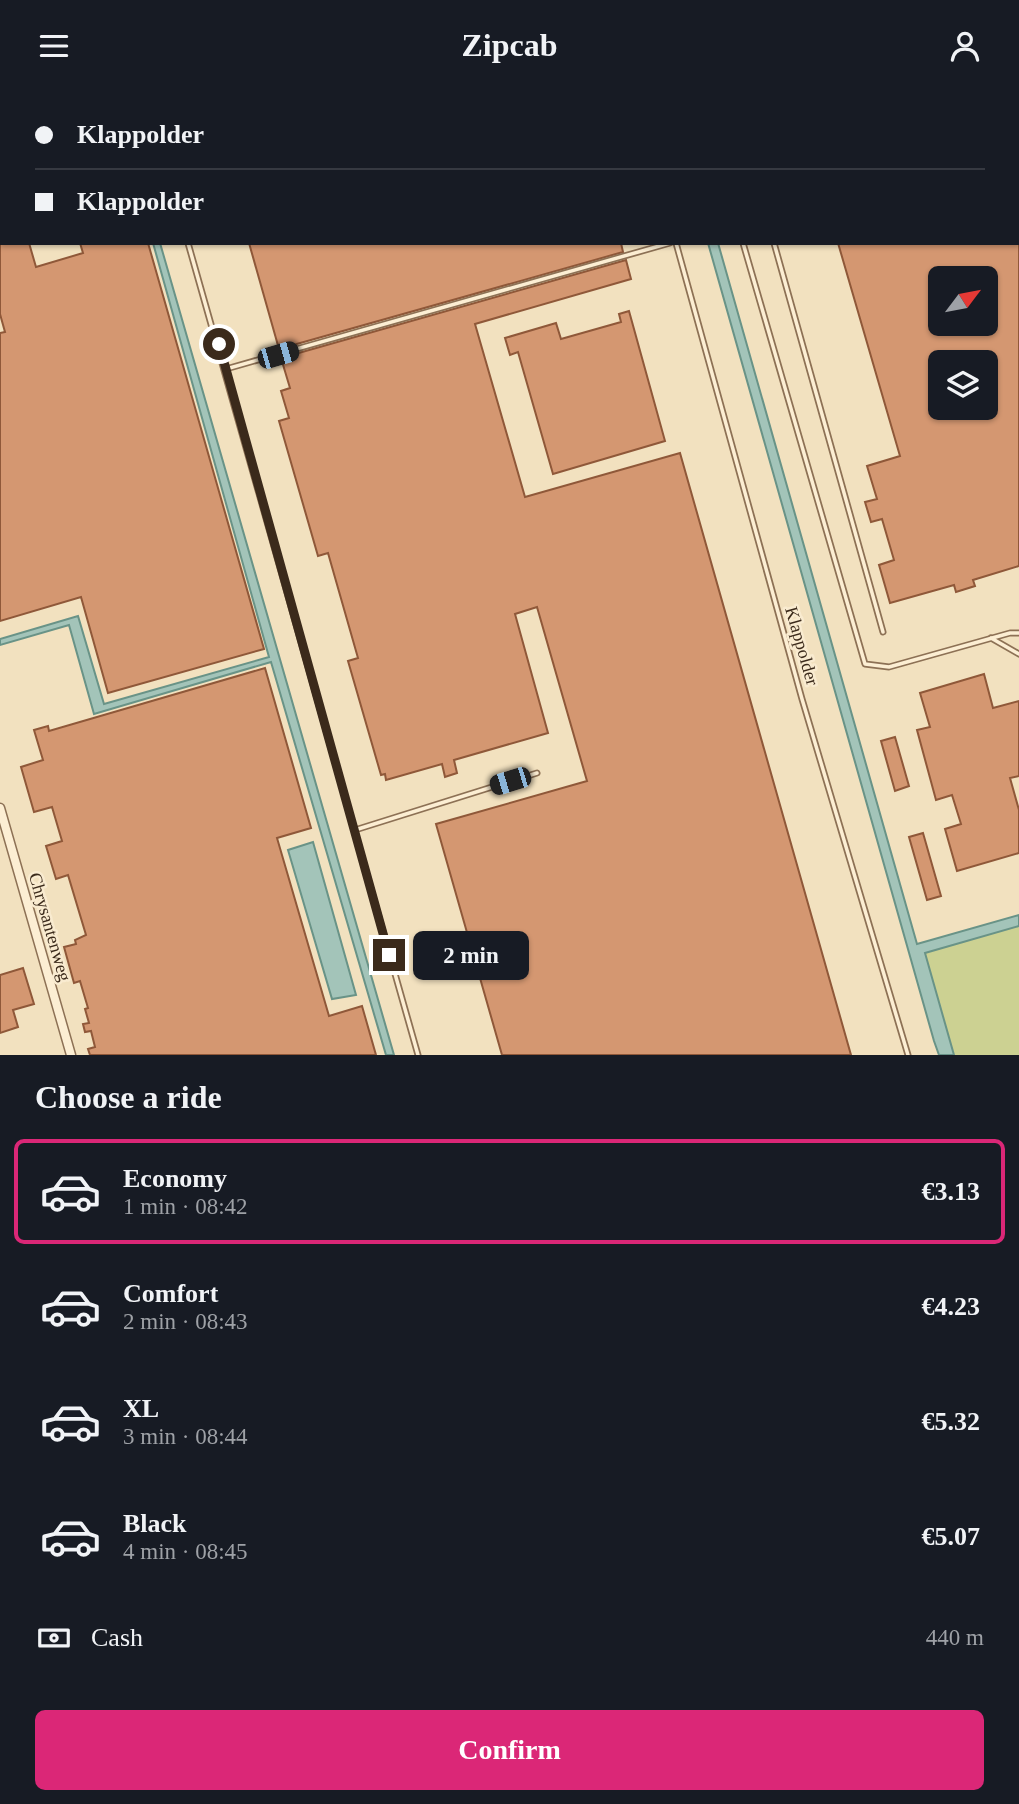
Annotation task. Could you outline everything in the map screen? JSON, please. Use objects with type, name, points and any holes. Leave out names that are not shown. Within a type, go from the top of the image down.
[{"type":"street","name":"Chrysantenweg","points":[[0,808],[71,1055]]},
{"type":"lane","points":[[189,245],[226,369],[418,1055]]},
{"type":"lane","points":[[226,369],[663,245]]},
{"type":"lane","name":"Klappolder","points":[[677,245],[802,699],[908,1055]]},
{"type":"lane","points":[[744,245],[865,664],[889,667],[991,638],[1019,633]]},
{"type":"lane","points":[[775,245],[883,632]]},
{"type":"lane","points":[[991,638],[1019,654]]},
{"type":"lane","points":[[354,830],[537,773]]},
{"type":"green space","points":[[1019,926],[1019,1055],[954,1055],[925,953]]},
{"type":"water","points":[[154,245],[161,245],[394,1055],[386,1055],[271,662],[94,714],[69,625],[0,645],[0,639],[78,616],[104,704],[269,657]]},
{"type":"water","points":[[709,245],[719,245],[917,944],[1019,915],[1019,926],[925,953],[954,1055],[939,1055]]},
{"type":"water","points":[[313,842],[356,995],[332,999],[288,850]]},
{"type":"building","points":[[0,245],[30,245],[36,267],[83,253],[81,245],[149,245],[264,649],[108,693],[81,597],[0,621],[0,333],[5,332],[0,314]]},
{"type":"building","points":[[250,245],[621,245],[623,252],[279,349]]},
{"type":"building","points":[[839,245],[1019,245],[1019,566],[973,580],[975,586],[956,592],[954,585],[890,603],[879,565],[894,560],[882,519],[871,522],[865,502],[877,499],[867,466],[900,456]]},
{"type":"building","points":[[626,260],[631,279],[475,324],[525,497],[680,453],[851,1055],[502,1055],[436,824],[587,781],[537,607],[515,614],[548,733],[454,760],[457,773],[445,777],[442,764],[386,780],[385,774],[381,775],[348,661],[358,658],[328,553],[318,556],[279,421],[289,418],[281,391],[290,388],[281,358]]},
{"type":"building","points":[[629,311],[665,441],[553,474],[518,352],[510,355],[505,338],[556,323],[561,339],[621,322],[619,314]]},
{"type":"building","points":[[265,668],[311,828],[277,838],[329,1016],[362,1006],[376,1055],[90,1055],[88,1049],[95,1047],[91,1031],[85,1032],[83,1024],[89,1023],[85,1009],[88,1008],[80,981],[74,983],[64,947],[76,944],[75,940],[86,935],[68,875],[56,879],[46,846],[62,841],[52,807],[34,812],[21,767],[43,760],[34,730],[48,726],[49,731]]},
{"type":"building","points":[[984,674],[993,708],[1019,701],[1019,776],[1010,778],[1019,810],[1019,853],[957,871],[945,829],[961,824],[952,795],[936,800],[917,730],[930,727],[920,693]]},
{"type":"building","points":[[895,737],[909,786],[895,791],[881,741]]},
{"type":"building","points":[[923,833],[941,896],[927,900],[909,837]]},
{"type":"building","points":[[23,968],[34,1004],[13,1010],[18,1027],[0,1033],[0,975]]},
{"type":"route","points":[[219,344],[389,955]]}]
